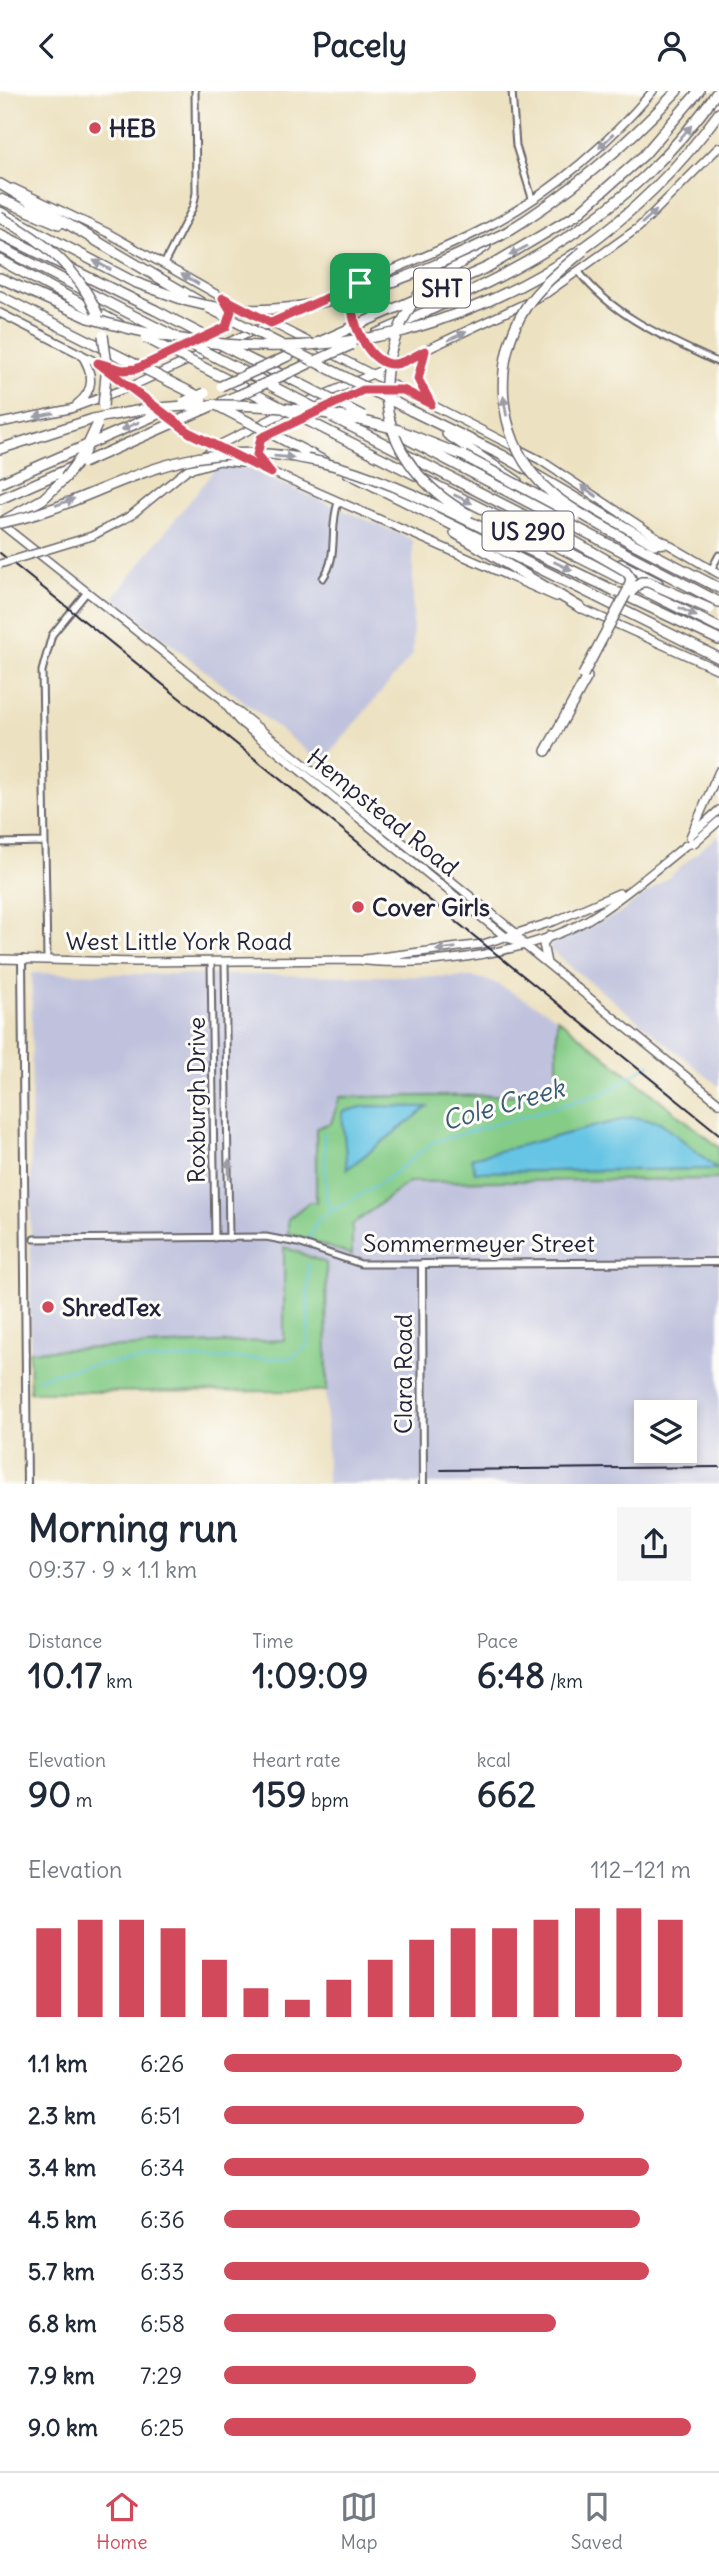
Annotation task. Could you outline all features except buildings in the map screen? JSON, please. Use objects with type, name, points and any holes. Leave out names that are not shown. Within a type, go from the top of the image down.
[{"type":"highway","points":[[501,537],[441,499],[414,472],[394,435],[386,407],[385,378],[397,331],[409,307],[424,288],[591,173],[649,121],[677,91]]},
{"type":"highway","name":"SHT","points":[[0,483],[446,287],[528,246],[576,215],[645,155],[699,91]]},
{"type":"highway","name":"SHT","points":[[0,499],[486,286],[532,261],[581,229],[653,168],[718,91]]},
{"type":"highway","points":[[628,541],[567,504],[538,479],[519,450],[504,402],[508,347],[525,309],[544,285],[649,197],[719,113]]},
{"type":"highway","points":[[0,183],[201,303],[409,412],[475,451],[607,544]]},
{"type":"highway","points":[[0,199],[89,237]]},
{"type":"highway","points":[[0,215],[144,286],[194,303],[244,309],[296,306],[376,288],[412,276],[507,232]]},
{"type":"highway","points":[[0,215],[43,243],[79,279],[97,315],[107,365],[100,416],[78,462],[43,499],[0,523]]},
{"type":"highway","name":"US 290","points":[[0,234],[368,419],[719,602]]},
{"type":"highway","points":[[0,247],[710,610]]},
{"type":"highway","points":[[0,278],[60,307],[140,333],[239,347],[294,348],[360,340],[433,323],[513,290],[583,251]]},
{"type":"highway","name":"US 290","points":[[0,260],[132,331],[719,628]]},
{"type":"highway","points":[[0,296],[719,658]]},
{"type":"highway","points":[[0,449],[73,424],[177,406],[243,404],[324,412],[364,420],[431,441],[719,588]]},
{"type":"highway","points":[[409,412],[502,455],[654,544],[666,544]]},
{"type":"highway","points":[[0,523],[90,493],[155,467],[218,454],[292,457],[361,472],[389,482],[719,640]]},
{"type":"highway","points":[[393,496],[581,607]]},
{"type":"highway","points":[[549,527],[626,571],[631,578],[628,590],[546,751],[631,591],[640,582],[648,582],[719,614]]},
{"type":"main road","points":[[0,423],[70,409],[132,386],[485,228],[533,198],[591,155],[653,91]]},
{"type":"main road","points":[[0,564],[80,540],[130,516],[215,447],[264,419],[372,375],[506,314],[579,272],[648,219],[719,146]]},
{"type":"main road","points":[[0,183],[52,205],[223,298],[540,460],[666,544],[719,574]]},
{"type":"main road","points":[[360,283],[353,298],[352,310],[370,354],[379,361],[396,364]]},
{"type":"main road","points":[[98,363],[123,370],[136,369],[226,327],[231,311],[223,298]]},
{"type":"main road","points":[[0,313],[98,363],[132,386],[174,423],[215,447],[719,670]]},
{"type":"main road","points":[[425,351],[418,379],[431,404]]},
{"type":"main road","points":[[70,409],[87,395],[92,381],[90,369],[80,353]]},
{"type":"main road","points":[[271,473],[260,461],[256,447],[261,438],[271,431],[363,390],[403,390]]},
{"type":"main road","points":[[185,471],[220,461],[252,465]]},
{"type":"main road","name":"Hempstead Road","points":[[0,523],[224,703],[239,720],[507,937],[523,944],[719,1103]]},
{"type":"main road","name":"Hempstead Road","points":[[224,703],[245,714],[517,935],[523,944]]},
{"type":"main road","points":[[688,841],[719,771]]},
{"type":"main road","name":"West Little York Road","points":[[0,959],[211,962],[358,960],[386,964],[444,960],[523,944],[596,915],[688,841],[719,810]]},
{"type":"main road","name":"West Little York Road","points":[[688,841],[694,843],[717,825]]},
{"type":"main road","name":"West Little York Road","points":[[358,960],[450,949],[517,935],[623,892]]},
{"type":"main road","points":[[547,963],[543,944],[550,934]]},
{"type":"street","points":[[164,264],[192,207],[196,193],[195,91]]},
{"type":"street","points":[[512,91],[517,153],[533,198]]},
{"type":"street","points":[[579,272],[597,293],[626,316],[719,363]]},
{"type":"street","points":[[323,578],[331,567],[333,515],[338,503]]},
{"type":"street","points":[[711,570],[719,555]]},
{"type":"street","points":[[47,959],[43,664],[52,635],[87,592]]},
{"type":"street","points":[[0,843],[45,842]]},
{"type":"street","points":[[22,959],[27,1484]]},
{"type":"street","name":"Roxburgh Drive","points":[[211,962],[215,1238]]},
{"type":"street","name":"Roxburgh Drive","points":[[225,962],[229,1238]]},
{"type":"street","points":[[214,1045],[228,1045]]},
{"type":"street","points":[[214,1123],[228,1122]]},
{"type":"street","name":"Sommermeyer Street","points":[[34,1239],[281,1238],[361,1264],[719,1262]]},
{"type":"street","name":"Clara Road","points":[[422,1264],[424,1484]]},
{"type":"shaded area","points":[[219,464],[236,464],[413,540],[413,654],[322,763],[113,598]]},
{"type":"shaded area","points":[[719,834],[719,1086],[549,949],[552,944],[620,913],[669,877]]},
{"type":"shaded area","points":[[32,973],[475,977],[493,982],[550,1013],[719,1147],[719,1484],[327,1484],[326,1391],[30,1392]]},
{"type":"green space","points":[[557,1018],[719,1147],[719,1179],[409,1182],[352,1225],[352,1255],[288,1233],[288,1219],[309,1202],[316,1202],[316,1128],[331,1123],[340,1097],[519,1095],[557,1084]]},
{"type":"green space","points":[[284,1247],[326,1263],[327,1391],[30,1392],[29,1351],[284,1340]]},
{"type":"water","points":[[365,1106],[428,1107],[347,1169],[342,1112]]},
{"type":"water","points":[[632,1117],[660,1122],[718,1169],[475,1172],[471,1158]]},
{"type":"waterway","name":"Cole Creek","points":[[309,1239],[318,1219],[384,1181],[433,1142],[604,1093],[650,1064]]},
{"type":"waterway","points":[[324,1132],[326,1199],[332,1210]]},
{"type":"waterway","name":"Cole Creek","points":[[37,1379],[95,1365],[128,1361],[291,1358],[308,1345],[308,1263]]},
{"type":"railway","points":[[0,553],[719,1134]]},
{"type":"railway","points":[[441,1470],[719,1467]]},
{"type":"place","name":"HEB","points":[[95,128]]},
{"type":"place","name":"Cover Girls","points":[[358,907]]},
{"type":"place","name":"ShredTex","points":[[48,1307]]},
{"type":"route","points":[[360,283],[353,298],[352,310],[370,354],[379,361],[396,364],[425,351],[418,370],[418,379],[431,404],[403,390],[363,390],[261,438],[256,447],[257,455],[271,473],[190,433],[159,412],[132,386],[98,363],[123,370],[136,369],[226,327],[231,311],[223,298],[271,323],[360,283]]}]
